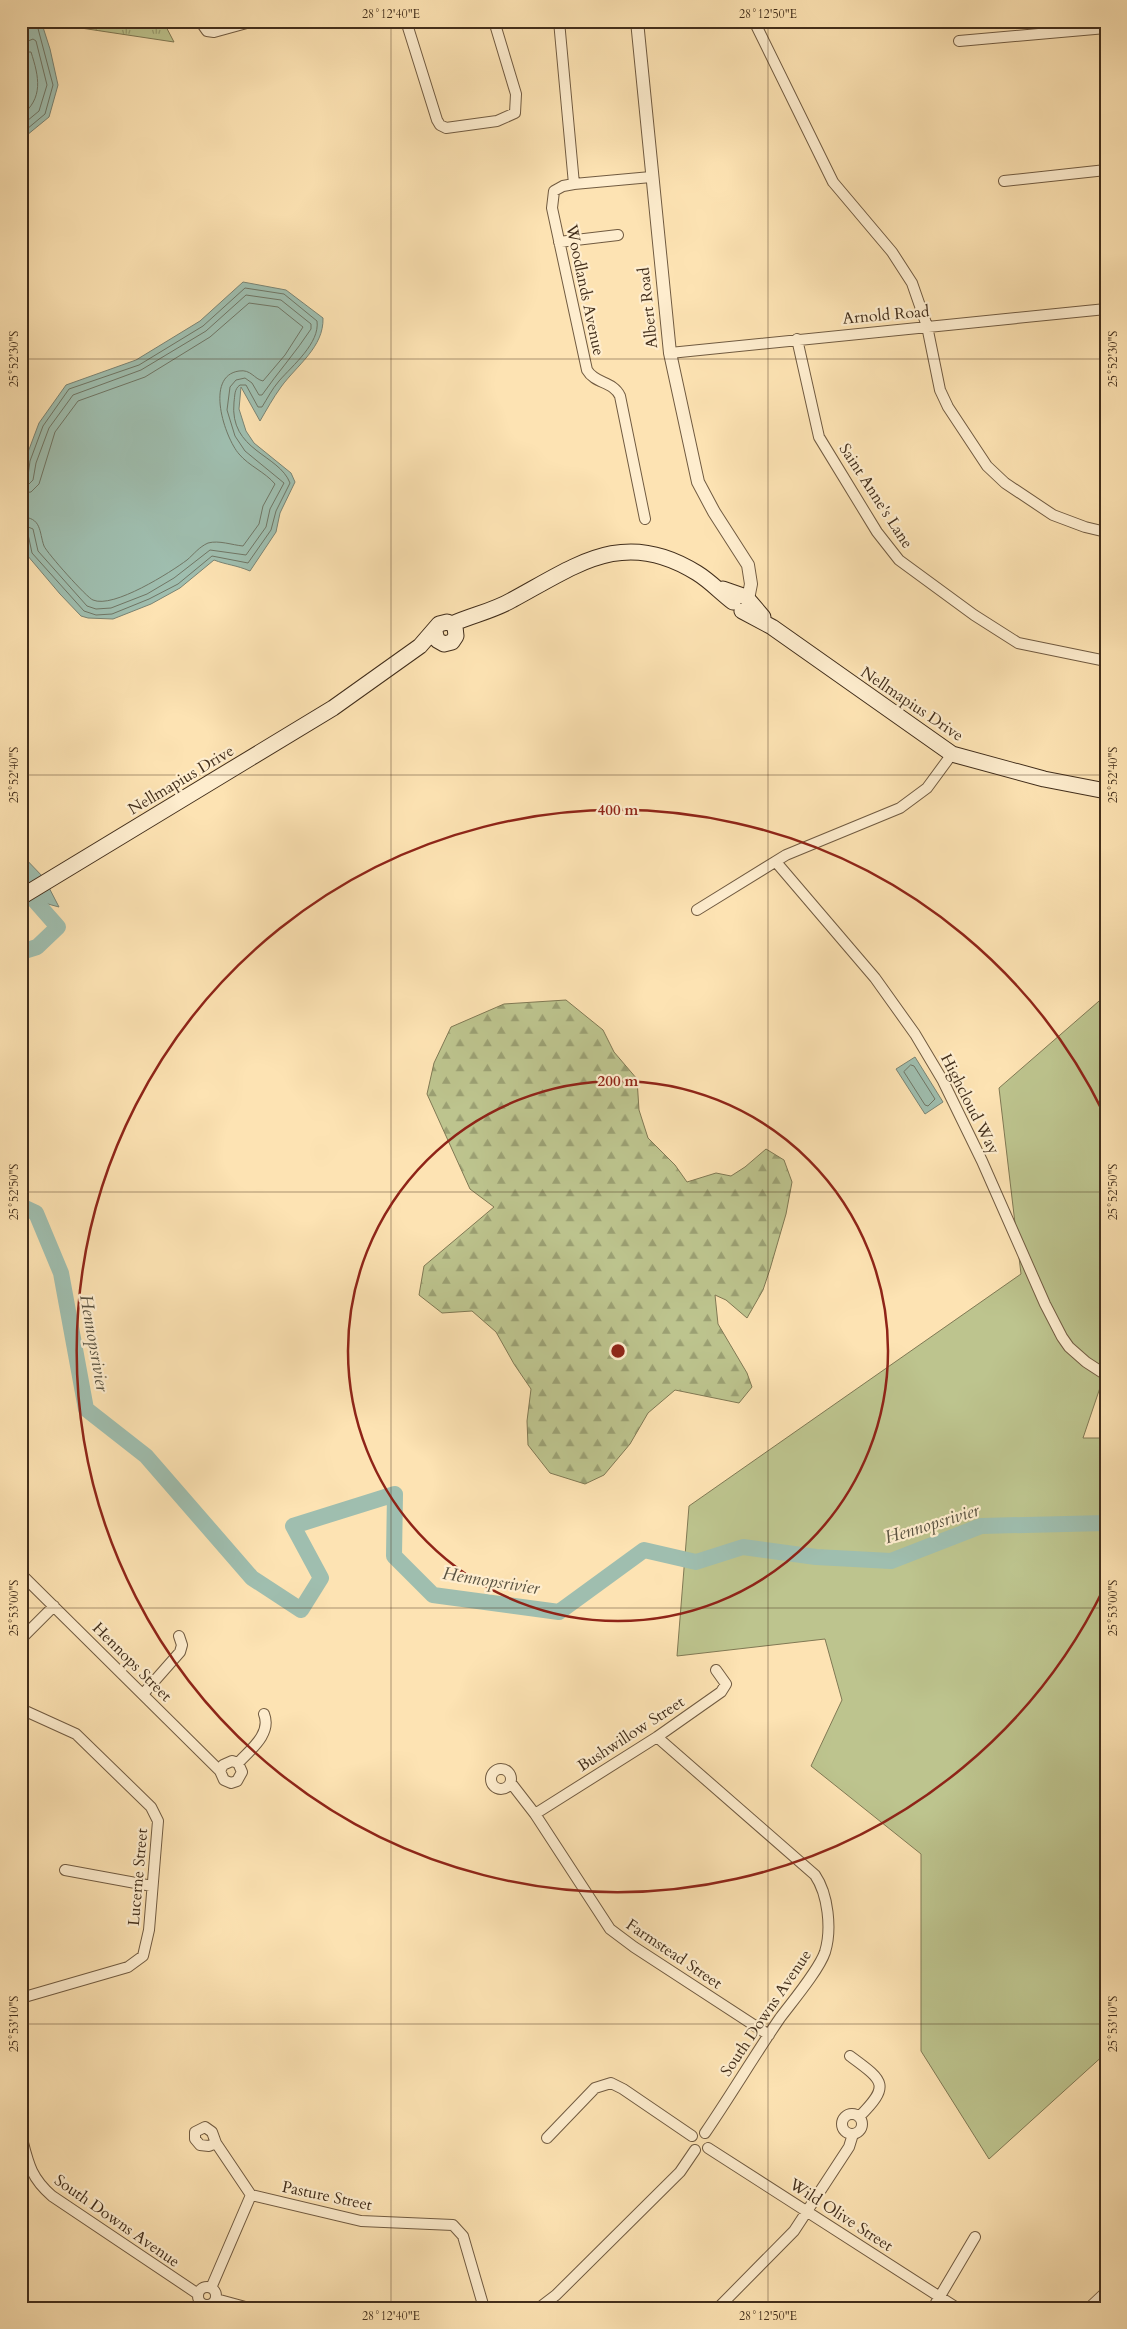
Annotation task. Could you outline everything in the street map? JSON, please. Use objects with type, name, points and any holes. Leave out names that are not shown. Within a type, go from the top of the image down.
[{"type":"main road","name":"Nellmapius Drive","points":[[21,897],[358,691],[381,682],[447,634],[583,562],[612,552],[645,553],[669,559],[690,568],[714,586],[742,601],[772,627],[952,754],[1044,780],[1106,791]]},
{"type":"street","points":[[200,21],[207,30],[214,32],[254,21]]},
{"type":"street","points":[[406,21],[437,120],[440,125],[446,128],[497,121],[515,113],[517,105],[516,94],[494,21]]},
{"type":"street","points":[[558,21],[574,184]]},
{"type":"street","name":"Albert Road","points":[[637,21],[670,353],[698,482],[714,512],[742,554],[751,574],[742,601]]},
{"type":"street","points":[[754,21],[833,182],[880,236],[902,268],[919,299],[927,326],[940,390],[948,407],[987,466],[1005,483],[1053,515],[1085,528],[1106,532]]},
{"type":"street","points":[[959,41],[1106,28]]},
{"type":"street","points":[[1004,180],[1106,170]]},
{"type":"street","name":"Woodlands Avenue","points":[[645,519],[620,396],[614,388],[596,379],[587,370],[552,208],[552,197],[558,188],[574,184],[651,177]]},
{"type":"street","points":[[559,242],[618,235]]},
{"type":"street","name":"Arnold Road","points":[[670,353],[1106,309]]},
{"type":"street","name":"Saint Anne's Lane","points":[[796,339],[819,437],[877,532],[899,560],[974,615],[1018,643],[1106,661]]},
{"type":"street","points":[[697,910],[786,856],[900,808],[927,788],[952,754]]},
{"type":"street","name":"Highcloud Way","points":[[776,862],[875,978],[915,1034],[943,1081],[982,1161],[1045,1304],[1062,1336],[1069,1347],[1086,1362],[1106,1375]]},
{"type":"street","name":"Hennops Street","points":[[21,1574],[220,1771],[222,1778],[228,1782],[237,1781],[242,1772],[238,1763]]},
{"type":"street","points":[[21,1639],[54,1606]]},
{"type":"street","points":[[143,1694],[180,1652],[182,1645],[180,1636]]},
{"type":"street","name":"Bushwillow Street","points":[[535,1814],[657,1737],[721,1692],[726,1684],[716,1670]]},
{"type":"street","name":"Lucerne Street","points":[[21,1709],[76,1734],[92,1747],[155,1812],[158,1826],[148,1942],[146,1951],[139,1961],[21,1998]]},
{"type":"street","points":[[220,1771],[228,1761],[238,1763],[265,1731],[267,1722],[264,1714]]},
{"type":"street","name":"South Downs Avenue","points":[[657,1737],[801,1862],[821,1884],[827,1926],[825,1953],[706,2133]]},
{"type":"street","name":"Farmstead Street","points":[[511,1784],[535,1814],[610,1929],[634,1947],[769,2035]]},
{"type":"street","points":[[64,1870],[152,1886]]},
{"type":"street","points":[[850,2056],[876,2076],[880,2084],[879,2095],[859,2117]]},
{"type":"street","points":[[547,2138],[595,2088],[611,2083],[624,2089],[692,2136]]},
{"type":"street","points":[[853,2134],[844,2130],[843,2120],[851,2114],[859,2117]]},
{"type":"street","points":[[718,2308],[788,2238],[849,2147],[853,2134],[861,2128],[859,2117]]},
{"type":"street","points":[[699,2132],[706,2133],[710,2141],[708,2148],[701,2152],[695,2150],[690,2143],[692,2136],[699,2132]]},
{"type":"street","name":"South Downs Avenue","points":[[21,2135],[34,2178],[52,2196],[198,2294]]},
{"type":"street","points":[[211,2288],[251,2195],[216,2143]]},
{"type":"street","name":"Wild Olive Street","points":[[708,2148],[957,2308]]},
{"type":"street","points":[[539,2308],[556,2295],[680,2172],[695,2150]]},
{"type":"street","name":"Pasture Street","points":[[251,2195],[361,2221],[447,2224],[459,2229],[463,2236],[484,2308]]},
{"type":"street","points":[[933,2308],[974,2237]]},
{"type":"street","points":[[204,2287],[211,2288],[216,2292],[216,2299],[211,2304],[204,2306],[199,2300],[198,2294],[204,2287]]},
{"type":"street","points":[[1089,2308],[1106,2292]]},
{"type":"street","points":[[216,2299],[249,2308]]},
{"type":"green space","points":[[21,21],[163,21],[174,42],[41,22],[21,73]]},
{"type":"green space","points":[[1106,995],[1106,1370],[1083,1438],[1106,1438],[1106,2053],[989,2159],[921,2051],[921,1854],[811,1766],[842,1700],[825,1639],[677,1656],[689,1506],[1021,1274],[999,1088]]},
{"type":"green space","points":[[566,1000],[603,1030],[614,1052],[637,1079],[639,1110],[648,1138],[675,1165],[687,1182],[716,1173],[731,1176],[766,1149],[784,1160],[792,1182],[786,1214],[770,1269],[763,1290],[747,1318],[726,1300],[715,1295],[718,1324],[747,1373],[752,1387],[739,1403],[675,1390],[648,1413],[630,1444],[604,1475],[585,1484],[550,1473],[528,1445],[527,1421],[531,1389],[496,1332],[472,1311],[442,1313],[419,1295],[424,1266],[494,1207],[470,1189],[427,1094],[434,1063],[451,1027],[504,1004]]},
{"type":"water","points":[[25,21],[41,21],[50,49],[58,85],[49,117],[21,140],[21,38]]},
{"type":"water","points":[[243,282],[286,290],[323,318],[319,338],[314,347],[281,387],[260,421],[241,387],[239,409],[246,431],[254,443],[291,473],[295,482],[280,513],[276,532],[250,571],[214,560],[180,588],[151,604],[113,619],[81,616],[27,555],[21,521],[21,494],[25,460],[39,423],[66,385],[136,360],[200,321]]},
{"type":"water","points":[[21,854],[44,878],[59,907],[36,900],[25,892],[21,878]]},
{"type":"water","points":[[915,1057],[943,1102],[925,1114],[896,1069]]},
{"type":"waterway","name":"Hennopsrivier","points":[[21,885],[58,927],[37,947],[21,952]]},
{"type":"waterway","name":"Hennopsrivier","points":[[21,1206],[36,1213],[61,1273],[86,1409],[146,1456],[252,1578],[301,1610],[321,1578],[293,1526],[395,1494],[394,1556],[433,1595],[559,1612],[644,1550],[696,1562],[743,1547],[816,1557],[891,1561],[981,1526],[1106,1523]]}]
